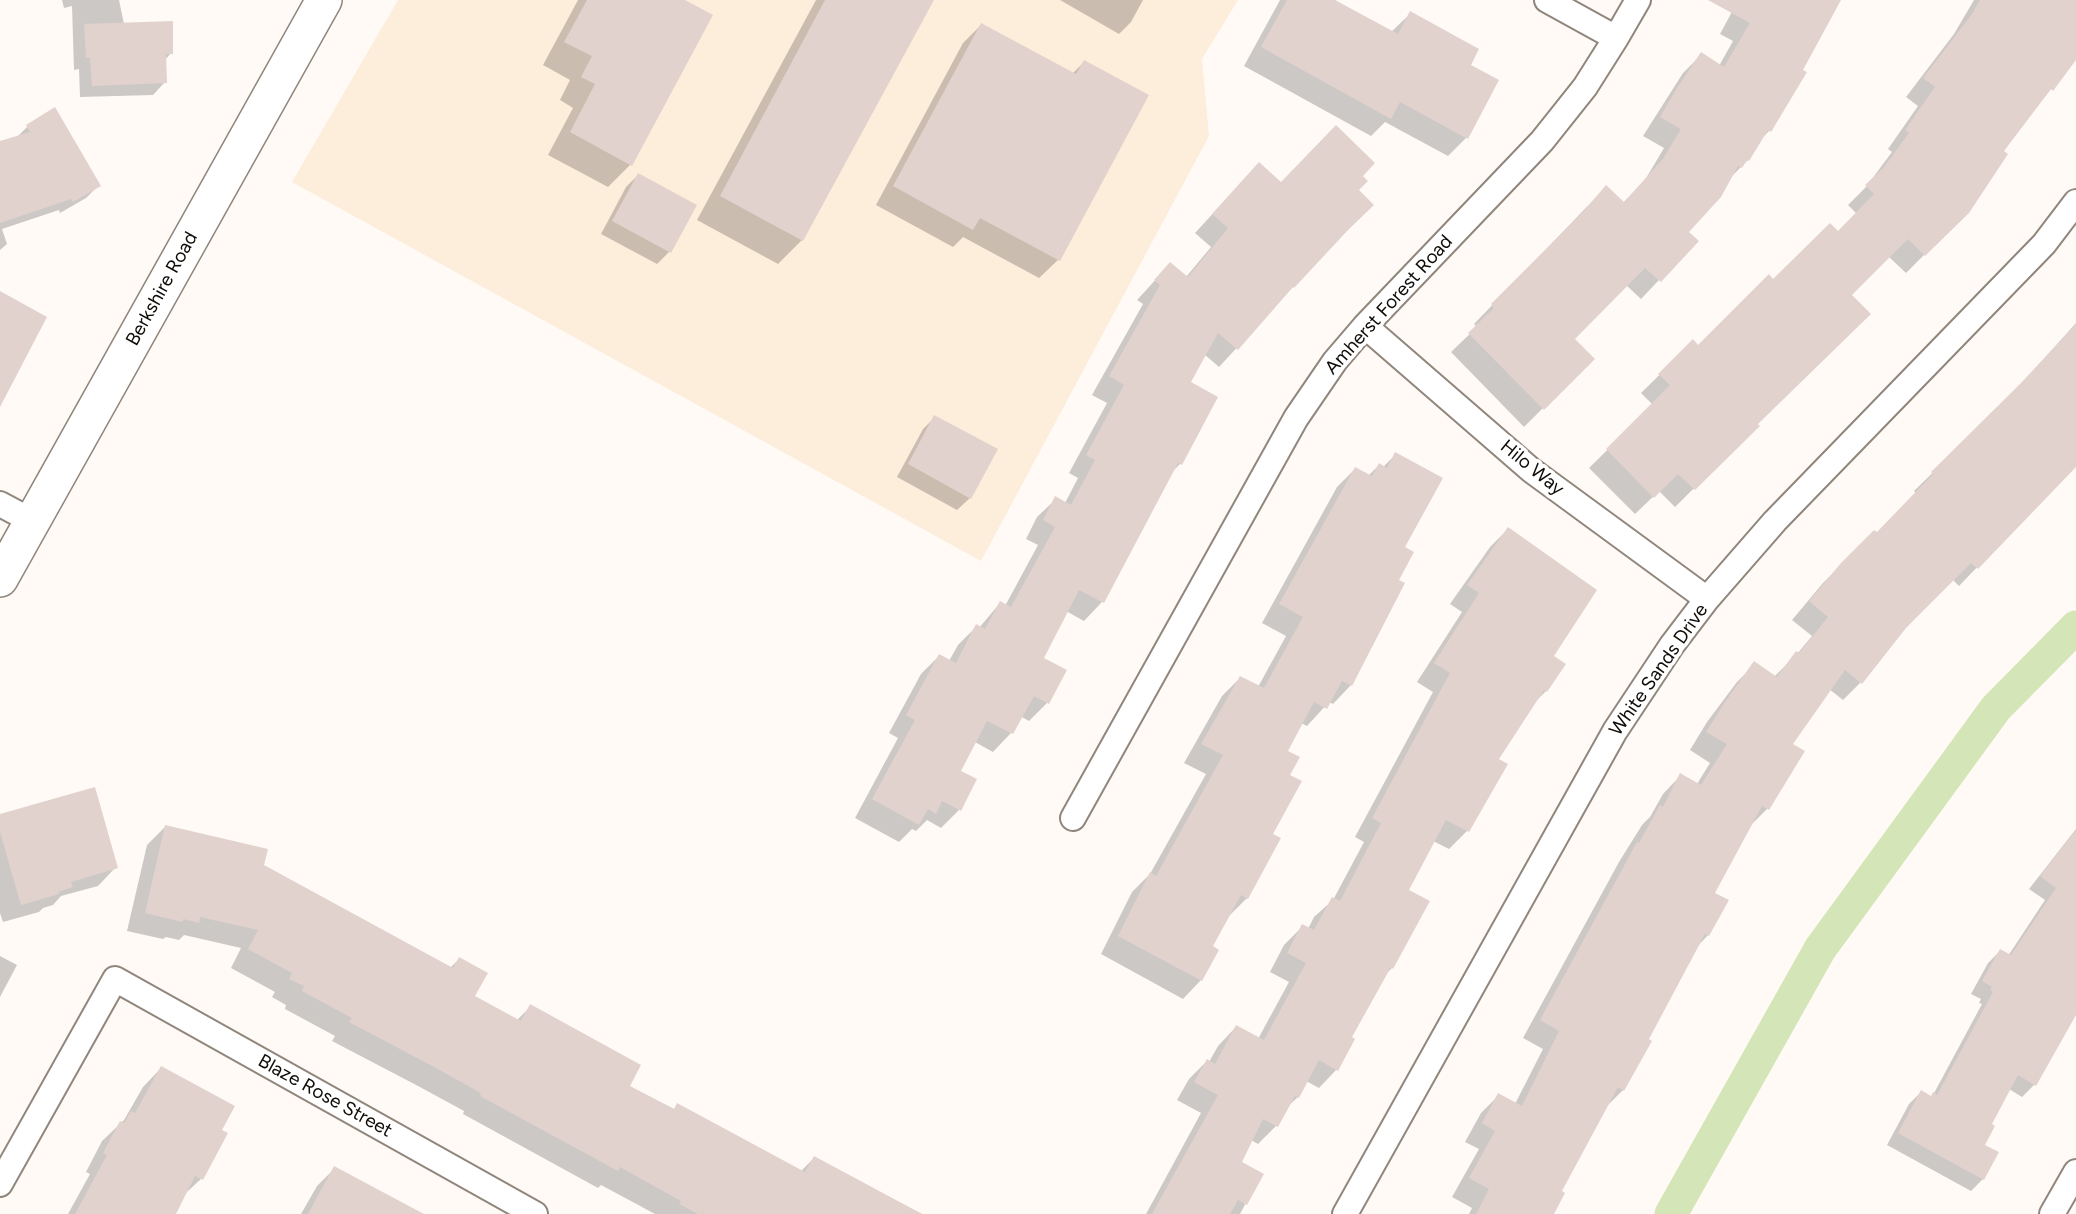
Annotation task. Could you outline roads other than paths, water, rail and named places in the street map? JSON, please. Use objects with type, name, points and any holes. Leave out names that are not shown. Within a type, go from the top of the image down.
[{"type":"street","name":"Berkshire Road","points":[[0,579],[324,0]]},
{"type":"street","points":[[1547,0],[1616,38]]},
{"type":"street","name":"Amherst Forest Road","points":[[1073,818],[1296,418],[1335,361],[1365,326],[1542,141],[1585,87],[1638,0]]},
{"type":"street","name":"White Sands Drive","points":[[1345,1214],[1615,731],[1672,645],[1707,599],[1775,521],[2044,244],[2076,202]]},
{"type":"street","name":"Hilo Way","points":[[1365,326],[1531,470],[1707,599]]},
{"type":"street","points":[[0,504],[32,521]]},
{"type":"street","name":"Blaze Rose Street","points":[[0,1184],[115,979],[503,1206],[535,1214]]},
{"type":"street","points":[[2052,1214],[2076,1172]]},
{"type":"waterway","points":[[1671,1214],[1820,949],[1996,708],[2076,627]]}]
